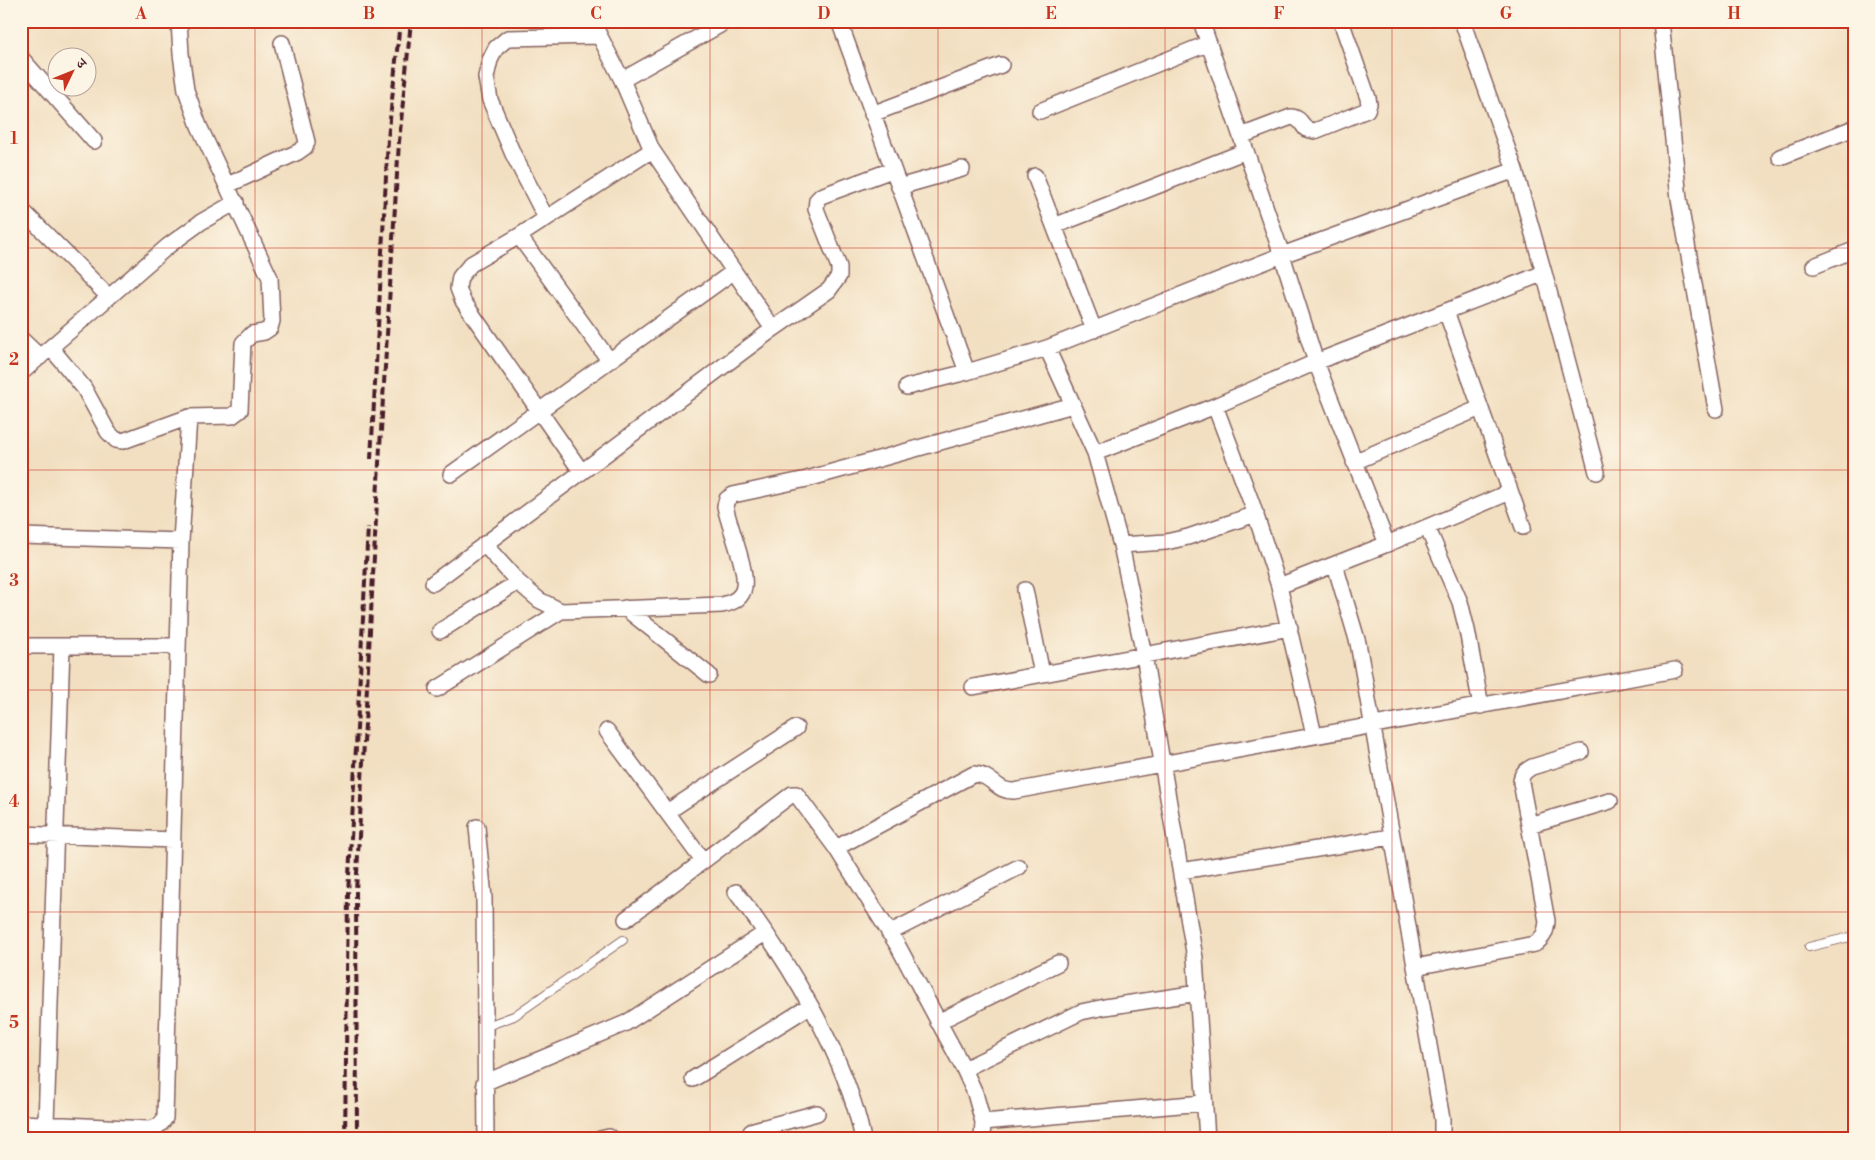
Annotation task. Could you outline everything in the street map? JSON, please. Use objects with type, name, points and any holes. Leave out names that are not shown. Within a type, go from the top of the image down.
[{"type":"street","points":[[21,340],[45,353],[84,388],[108,432],[116,440],[123,441],[190,417],[232,416],[240,410],[243,343],[252,334],[264,332],[270,328],[272,321],[270,278],[200,126],[186,90],[179,21]]},
{"type":"street","points":[[592,21],[622,80],[652,150],[773,329]]},
{"type":"street","points":[[839,21],[966,372]]},
{"type":"street","points":[[1201,21],[1282,255],[1316,362],[1387,544]]},
{"type":"street","points":[[1241,136],[1291,117],[1297,117],[1306,130],[1315,131],[1367,110],[1368,98],[1341,21]]},
{"type":"street","points":[[1462,21],[1514,170],[1544,273],[1597,472]]},
{"type":"street","points":[[1661,21],[1679,199],[1716,409]]},
{"type":"street","points":[[622,80],[720,25]]},
{"type":"street","points":[[546,218],[513,154],[490,100],[486,77],[490,60],[496,48],[508,38],[598,36]]},
{"type":"street","points":[[1040,111],[1209,42]]},
{"type":"street","points":[[228,185],[298,152],[308,142],[282,43]]},
{"type":"street","points":[[21,58],[94,141]]},
{"type":"street","points":[[872,114],[1001,65]]},
{"type":"street","points":[[1780,157],[1854,128]]},
{"type":"street","points":[[581,471],[463,301],[458,288],[460,277],[471,264],[519,236],[652,150]]},
{"type":"street","points":[[1054,226],[1246,151]]},
{"type":"street","points":[[899,187],[962,169]]},
{"type":"street","points":[[433,583],[581,471],[773,329],[829,290],[836,283],[839,276],[839,267],[816,209],[817,200],[821,196],[892,170]]},
{"type":"street","points":[[907,387],[1048,348],[1282,255],[1514,170]]},
{"type":"street","points":[[1035,176],[1094,330]]},
{"type":"street","points":[[21,373],[184,234],[236,202]]},
{"type":"street","points":[[21,209],[109,297]]},
{"type":"street","points":[[519,236],[609,360]]},
{"type":"street","points":[[1814,266],[1854,250]]},
{"type":"street","points":[[451,474],[733,272]]},
{"type":"street","points":[[1095,453],[1215,406],[1316,362],[1544,273]]},
{"type":"street","points":[[1446,311],[1523,527]]},
{"type":"street","points":[[1048,348],[1095,453],[1121,545],[1144,655],[1195,958],[1203,1103],[1207,1139]]},
{"type":"street","points":[[484,544],[518,582],[539,600],[561,611],[722,605],[732,603],[740,596],[744,586],[742,567],[725,506],[727,499],[733,495],[846,469],[1073,405]]},
{"type":"street","points":[[1215,406],[1256,514],[1279,586],[1314,735]]},
{"type":"street","points":[[1354,462],[1480,408]]},
{"type":"street","points":[[21,1122],[46,1123],[110,1132],[155,1128],[162,1124],[165,1118],[181,541],[190,417]]},
{"type":"street","points":[[1279,586],[1387,544],[1510,492]]},
{"type":"street","points":[[1121,545],[1166,542],[1188,537],[1256,514]]},
{"type":"street","points":[[1427,527],[1460,602],[1481,706]]},
{"type":"street","points":[[21,536],[181,541]]},
{"type":"street","points":[[1335,564],[1358,643],[1442,1120],[1442,1139]]},
{"type":"street","points":[[440,631],[518,582]]},
{"type":"street","points":[[1026,590],[1042,674]]},
{"type":"street","points":[[625,608],[708,675]]},
{"type":"street","points":[[437,689],[561,611]]},
{"type":"street","points":[[973,686],[1290,628]]},
{"type":"street","points":[[21,646],[178,646]]},
{"type":"street","points":[[46,1123],[62,646]]},
{"type":"street","points":[[836,848],[974,774],[982,774],[1007,792],[1675,670]]},
{"type":"street","points":[[667,812],[796,728]]},
{"type":"street","points":[[607,731],[703,861]]},
{"type":"street","points":[[1415,967],[1535,944],[1541,939],[1546,931],[1547,921],[1520,782],[1521,776],[1532,767],[1581,752]]},
{"type":"street","points":[[626,919],[792,794],[796,794],[801,798],[836,848],[889,933],[964,1069],[975,1093],[982,1122],[982,1139]]},
{"type":"street","points":[[1529,825],[1610,801]]},
{"type":"street","points":[[477,826],[484,898],[484,1083],[486,1139]]},
{"type":"street","points":[[21,834],[173,840]]},
{"type":"street","points":[[1181,872],[1391,837]]},
{"type":"street","points":[[889,933],[1019,867]]},
{"type":"street","points":[[736,892],[766,933],[810,1006],[838,1062],[858,1114],[863,1139]]},
{"type":"street","points":[[484,1083],[626,1023],[766,933]]},
{"type":"street","points":[[938,1022],[1058,962]]},
{"type":"street","points":[[964,1069],[1081,1012],[1198,993]]},
{"type":"street","points":[[694,1079],[810,1006]]},
{"type":"street","points":[[982,1122],[1203,1103]]},
{"type":"street","points":[[751,1139],[751,1132],[754,1130],[817,1113]]},
{"type":"street","points":[[600,1139],[609,1137],[613,1139]]},
{"type":"lane","points":[[1809,947],[1854,936]]},
{"type":"lane","points":[[484,1027],[514,1016],[623,940]]},
{"type":"railway","points":[[371,459],[388,139],[400,21]]},
{"type":"railway","points":[[357,1139],[356,892],[379,463],[399,142],[411,21]]},
{"type":"railway","points":[[345,1139],[348,894],[368,527]]}]
